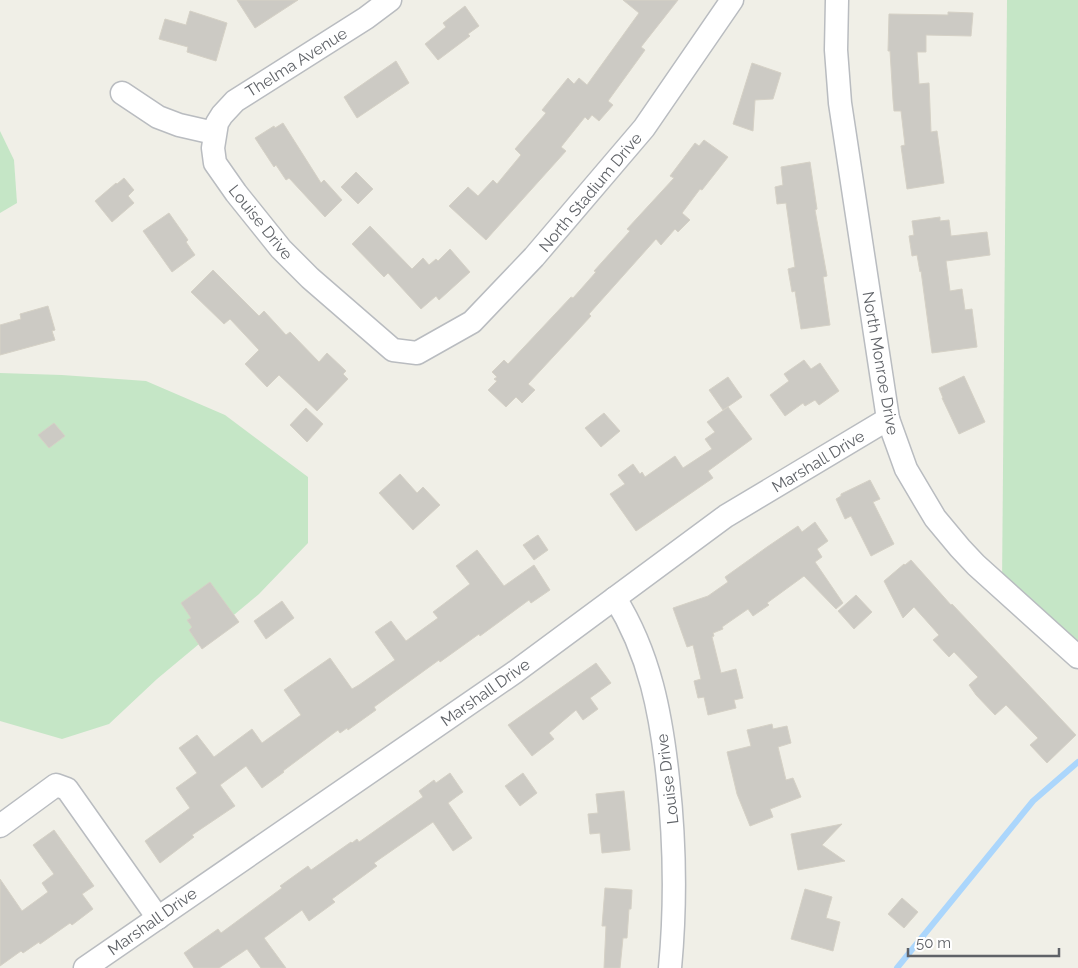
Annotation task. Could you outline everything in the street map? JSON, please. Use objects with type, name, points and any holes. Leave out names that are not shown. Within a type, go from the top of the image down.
[{"type":"street","name":"Thelma Avenue","points":[[214,133],[222,115],[234,101],[366,18],[390,0]]},
{"type":"street","name":"North Stadium Drive","points":[[417,353],[472,322],[534,257],[644,128],[732,0]]},
{"type":"street","name":"North Monroe Drive","points":[[837,0],[836,50],[840,103],[888,419],[906,469],[935,518],[976,565],[1078,657]]},
{"type":"street","points":[[122,93],[158,117],[179,125],[214,133]]},
{"type":"street","name":"Louise Drive","points":[[214,133],[212,148],[215,163],[236,193],[281,249],[310,278],[392,350],[417,353]]},
{"type":"street","name":"Marshall Drive","points":[[85,968],[515,672],[726,516],[888,419]]},
{"type":"street","name":"Louise Drive","points":[[615,598],[629,620],[647,666],[656,699],[665,751],[675,867],[670,968]]},
{"type":"street","points":[[0,826],[56,785],[67,789],[158,918]]},
{"type":"green space","points":[[1007,0],[1078,0],[1078,660],[1002,586]]},
{"type":"green space","points":[[0,131],[14,160],[17,203],[0,213]]},
{"type":"green space","points":[[0,373],[146,381],[225,415],[308,477],[308,543],[259,594],[157,679],[109,724],[62,739],[0,721]]},
{"type":"building","points":[[237,0],[298,0],[255,28]]},
{"type":"building","points":[[623,0],[678,0],[641,47],[645,50],[608,101],[613,105],[599,121],[592,115],[588,120],[585,117],[561,147],[566,151],[486,240],[449,206],[468,187],[478,196],[493,180],[497,184],[521,155],[515,149],[546,113],[542,110],[568,78],[574,84],[579,78],[587,85],[639,13]]},
{"type":"building","points":[[465,6],[479,26],[468,34],[470,36],[438,60],[425,44],[446,27],[443,23]]},
{"type":"building","points":[[190,11],[227,23],[216,61],[187,52],[188,47],[159,39],[165,19],[186,25]]},
{"type":"building","points":[[948,12],[973,13],[971,36],[926,35],[926,52],[917,52],[919,84],[929,83],[931,132],[937,131],[944,183],[907,189],[901,146],[905,145],[901,111],[894,111],[890,51],[888,51],[889,14],[948,15]]},
{"type":"building","points":[[396,61],[409,83],[357,118],[344,97]]},
{"type":"building","points":[[752,63],[781,73],[773,99],[755,100],[753,131],[733,124]]},
{"type":"building","points":[[283,123],[321,183],[324,180],[342,200],[325,217],[289,178],[286,180],[276,165],[274,167],[255,138],[274,126],[275,128]]},
{"type":"building","points":[[704,140],[728,157],[682,213],[690,220],[678,232],[675,229],[661,245],[656,239],[589,314],[591,316],[528,384],[535,390],[522,403],[516,397],[506,407],[488,390],[497,381],[494,379],[497,377],[492,372],[504,360],[508,364],[571,297],[573,298],[596,272],[594,271],[630,231],[627,229],[674,178],[670,176],[695,143],[699,146]]},
{"type":"building","points":[[810,162],[817,209],[815,210],[827,276],[823,277],[830,325],[801,329],[795,291],[792,292],[788,269],[795,267],[786,203],[777,204],[775,187],[783,185],[781,167]]},
{"type":"building","points":[[356,172],[373,189],[358,204],[341,187]]},
{"type":"building","points":[[124,178],[134,190],[128,196],[134,203],[112,222],[95,201]]},
{"type":"building","points":[[169,213],[188,240],[186,242],[195,255],[172,272],[143,231]]},
{"type":"building","points":[[940,217],[940,221],[949,220],[951,236],[987,232],[990,255],[946,261],[950,291],[962,289],[965,310],[972,309],[977,347],[932,353],[921,271],[917,255],[912,256],[909,236],[914,235],[912,221]]},
{"type":"building","points":[[370,226],[412,269],[423,258],[429,265],[436,259],[438,261],[450,249],[470,272],[439,300],[436,296],[421,309],[388,273],[384,277],[352,244]]},
{"type":"building","points":[[213,270],[259,316],[264,311],[286,335],[290,332],[319,362],[327,353],[346,371],[343,374],[348,379],[317,411],[279,375],[267,387],[245,364],[259,350],[230,319],[224,324],[191,292]]},
{"type":"building","points":[[48,306],[55,330],[52,331],[55,340],[0,355],[0,325],[21,319],[20,314]]},
{"type":"building","points":[[804,360],[811,369],[820,363],[839,391],[819,405],[815,400],[805,406],[803,403],[785,416],[770,395],[789,381],[784,374]]},
{"type":"building","points":[[964,376],[985,422],[959,434],[939,388]]},
{"type":"building","points":[[728,377],[742,397],[723,410],[709,390]]},
{"type":"building","points":[[728,407],[752,439],[708,471],[713,478],[636,531],[610,494],[625,484],[618,475],[633,464],[640,474],[642,472],[645,477],[675,456],[683,468],[712,449],[705,439],[715,432],[707,422]]},
{"type":"building","points":[[306,408],[323,424],[307,442],[290,425]]},
{"type":"building","points":[[604,413],[620,431],[601,447],[585,428]]},
{"type":"building","points":[[54,423],[65,436],[49,448],[38,435]]},
{"type":"building","points":[[400,474],[417,493],[423,487],[440,505],[413,530],[379,493]]},
{"type":"building","points":[[870,480],[880,499],[873,502],[894,544],[871,556],[851,516],[845,519],[836,499],[841,494]]},
{"type":"building","points":[[815,522],[828,541],[817,549],[822,557],[815,562],[843,603],[836,609],[804,576],[767,603],[769,605],[753,616],[748,609],[722,627],[723,629],[713,633],[714,636],[712,637],[721,673],[736,669],[743,698],[734,700],[736,708],[708,715],[704,697],[698,698],[694,681],[701,679],[693,645],[687,647],[673,608],[708,596],[728,582],[725,577],[767,547],[798,526],[802,532]]},
{"type":"building","points":[[538,535],[548,550],[534,560],[523,545]]},
{"type":"building","points":[[477,550],[504,586],[534,565],[550,590],[531,603],[529,600],[480,636],[479,634],[440,662],[439,660],[374,707],[376,710],[348,730],[347,728],[340,733],[338,730],[262,788],[246,766],[220,785],[235,806],[192,835],[194,837],[160,863],[145,841],[190,808],[176,788],[197,773],[179,748],[197,735],[214,757],[252,729],[262,743],[301,715],[284,690],[330,658],[352,689],[359,685],[395,660],[375,632],[391,621],[406,641],[438,618],[433,612],[470,584],[456,566]]},
{"type":"building","points":[[911,560],[951,605],[1076,735],[1047,763],[1030,745],[1038,738],[1006,705],[995,715],[976,695],[969,685],[978,677],[954,652],[949,657],[933,640],[939,635],[914,607],[903,618],[884,581]]},
{"type":"building","points":[[210,582],[239,622],[202,649],[189,630],[192,627],[187,620],[191,618],[181,603]]},
{"type":"building","points":[[856,595],[872,612],[854,629],[838,611]]},
{"type":"building","points":[[282,601],[294,618],[266,639],[254,621]]},
{"type":"building","points":[[596,663],[611,683],[590,698],[598,709],[583,720],[576,710],[549,733],[554,739],[532,756],[508,725]]},
{"type":"building","points":[[772,724],[773,729],[787,726],[791,743],[778,747],[786,780],[793,778],[801,797],[770,809],[773,817],[750,826],[737,794],[727,752],[751,746],[747,730]]},
{"type":"building","points":[[450,773],[463,792],[448,803],[472,838],[453,851],[433,822],[374,863],[377,866],[332,899],[335,902],[309,921],[302,910],[264,938],[286,968],[261,968],[247,949],[219,968],[194,968],[184,953],[218,929],[221,933],[282,888],[280,886],[308,866],[311,870],[351,842],[357,839],[359,842],[423,797],[419,791],[434,780],[436,783]]},
{"type":"building","points":[[523,773],[537,793],[520,806],[505,786]]},
{"type":"building","points":[[624,791],[630,850],[602,853],[600,833],[590,834],[588,814],[598,813],[596,794]]},
{"type":"building","points":[[842,824],[822,845],[845,861],[798,870],[791,834]]},
{"type":"building","points":[[54,830],[94,886],[82,894],[93,909],[72,925],[70,923],[40,944],[39,942],[23,953],[21,951],[0,966],[0,879],[22,911],[48,892],[42,883],[54,874],[33,845]]},
{"type":"building","points":[[605,888],[632,890],[627,938],[623,938],[620,968],[604,968],[606,926],[602,926]]},
{"type":"building","points":[[805,889],[832,897],[826,918],[840,922],[833,951],[791,939]]},
{"type":"building","points":[[902,898],[918,912],[904,928],[888,914]]},
{"type":"waterway","points":[[897,968],[1033,801],[1078,762]]}]
